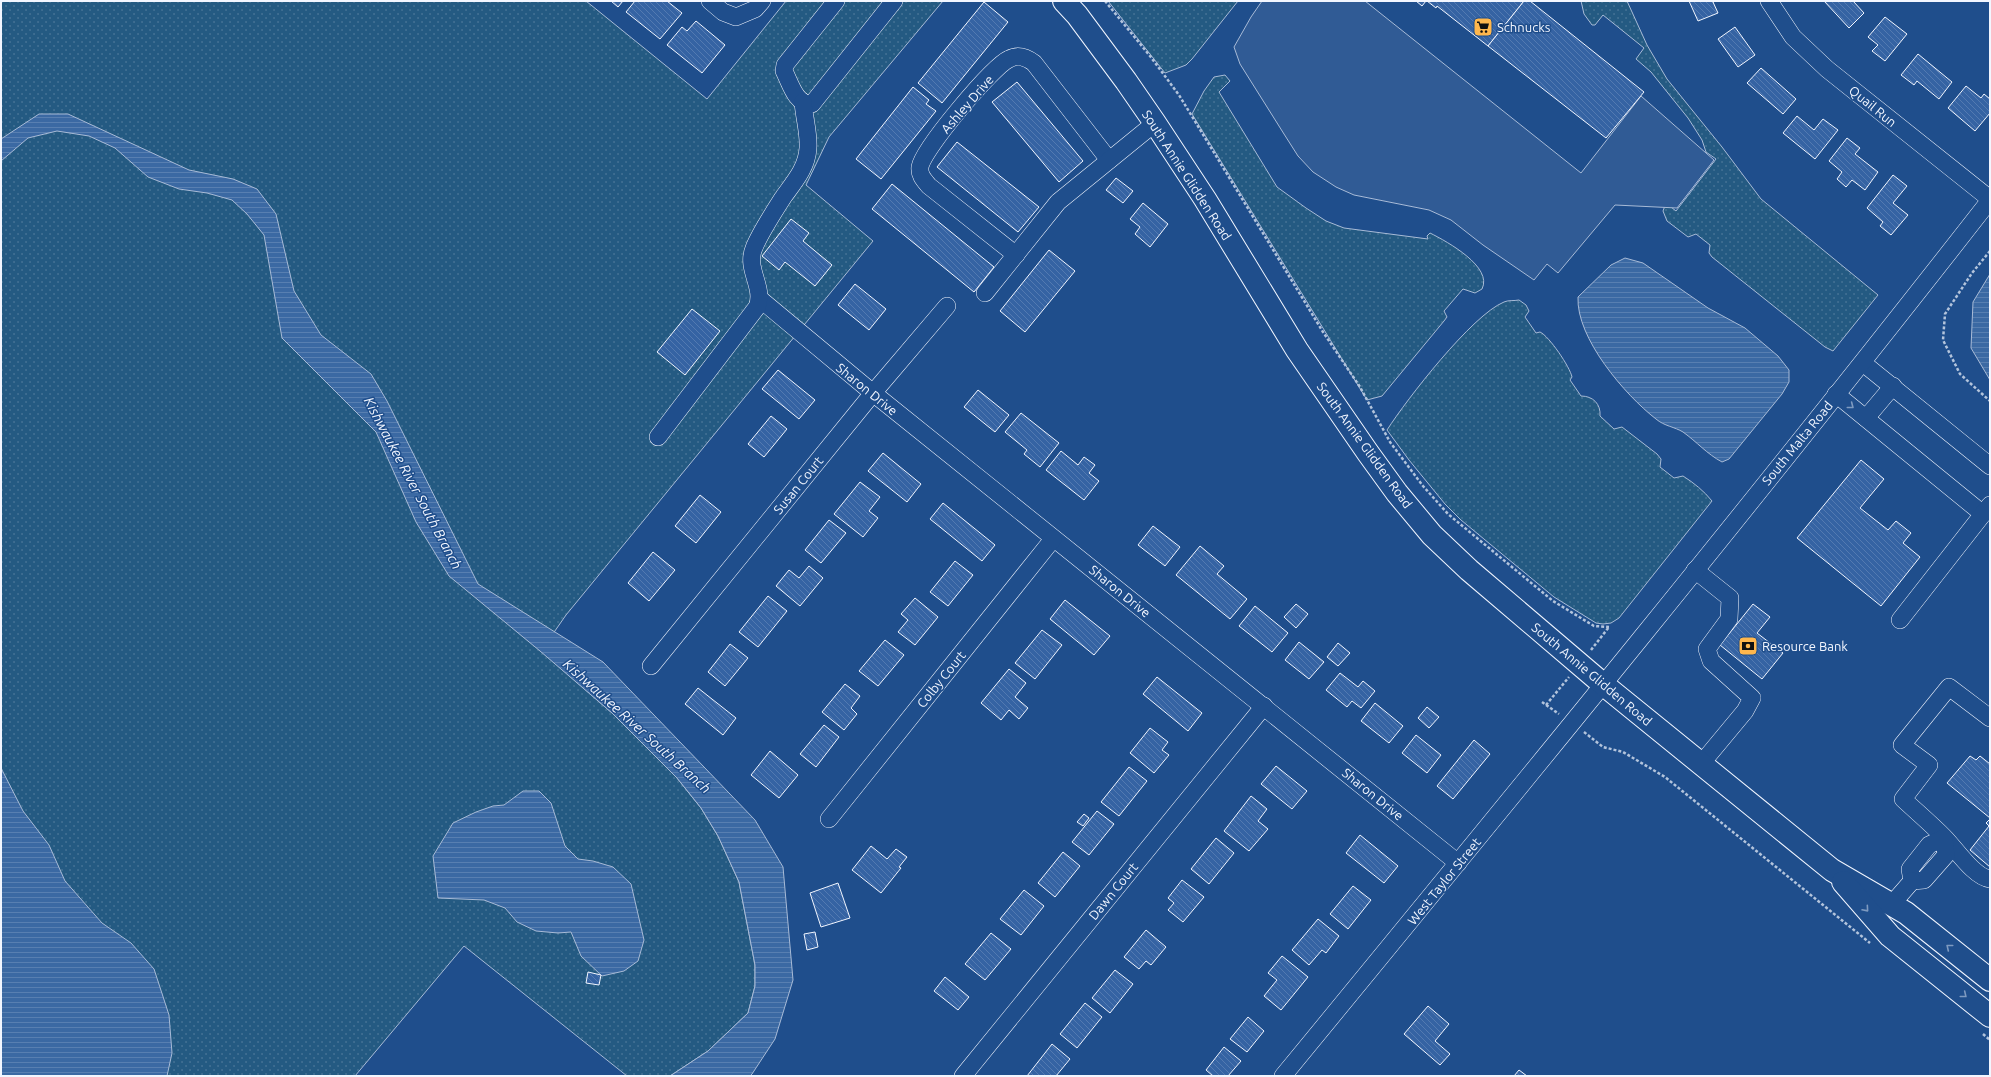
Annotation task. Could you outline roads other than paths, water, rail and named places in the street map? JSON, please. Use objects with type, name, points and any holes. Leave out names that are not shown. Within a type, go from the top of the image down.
[{"type":"main road","name":"South Annie Glidden Road","points":[[1064,1],[1077,15],[1155,123],[1204,198],[1297,350],[1397,493],[1432,535],[1469,570],[1604,685],[1832,870],[1906,913],[1990,980]]},
{"type":"main road","name":"South Annie Glidden Road","points":[[1832,870],[1890,936],[1984,1023]]},
{"type":"street","points":[[710,1],[723,12],[736,17],[755,9],[762,1]]},
{"type":"street","points":[[836,1],[786,65],[784,71],[798,98],[803,102],[812,104],[894,1]]},
{"type":"street","name":"Quail Run","points":[[1769,1],[1793,37],[1822,65],[1990,199]]},
{"type":"street","name":"Ashley Drive","points":[[1016,255],[929,186],[923,180],[920,173],[920,167],[929,148],[973,93],[1008,59],[1022,56],[1034,63],[1108,160]]},
{"type":"street","points":[[658,437],[757,307],[760,300],[760,293],[752,270],[751,258],[754,248],[777,207],[799,177],[804,164],[808,148],[803,102]]},
{"type":"street","points":[[985,293],[1058,202],[1155,123]]},
{"type":"street","name":"South Malta Road","points":[[1604,685],[1863,362],[1990,199]]},
{"type":"street","name":"Sharon Drive","points":[[760,300],[872,394],[1264,706],[1458,863]]},
{"type":"street","name":"Susan Court","points":[[651,666],[872,394],[948,306]]},
{"type":"street","points":[[1863,362],[1990,466]]},
{"type":"street","points":[[1866,418],[1893,386]]},
{"type":"street","points":[[1836,394],[1987,509],[1900,620]]},
{"type":"street","name":"Colby Court","points":[[829,819],[1053,539]]},
{"type":"street","points":[[1695,570],[1730,598],[1729,619],[1707,649],[1711,662],[1752,698],[1745,712],[1701,764]]},
{"type":"street","name":"West Taylor Street","points":[[1283,1076],[1604,685]]},
{"type":"street","points":[[1990,718],[1949,686],[1902,745],[1929,765],[1903,799],[1944,838],[1969,865],[1986,878],[1990,879]]},
{"type":"street","name":"Dawn Court","points":[[963,1076],[1264,706]]},
{"type":"street","points":[[1892,904],[1912,881],[1924,880],[1946,855],[1944,838]]},
{"type":"water","name":"Kishwaukee River South Branch","points":[[39,114],[68,114],[189,170],[233,179],[257,189],[276,214],[294,291],[321,335],[371,374],[387,401],[478,584],[603,662],[755,820],[783,867],[793,980],[775,1039],[750,1076],[670,1076],[708,1051],[748,1013],[755,986],[755,965],[739,882],[718,836],[701,808],[677,778],[612,713],[449,576],[416,522],[376,432],[282,338],[264,235],[247,214],[232,200],[207,193],[179,189],[148,177],[115,148],[89,136],[57,131],[28,138],[1,161],[1,139]]},
{"type":"water","points":[[1625,258],[1643,263],[1708,308],[1745,328],[1778,356],[1789,370],[1789,382],[1782,394],[1729,459],[1722,462],[1683,432],[1662,423],[1644,409],[1617,381],[1594,347],[1585,330],[1580,313],[1578,297],[1611,265]]},
{"type":"water","points":[[1990,274],[1990,380],[1971,348],[1973,302]]},
{"type":"water","points":[[1,768],[23,811],[49,845],[65,881],[102,923],[131,943],[154,969],[169,1015],[172,1053],[167,1076],[1,1076]]},
{"type":"water","points":[[523,791],[539,791],[551,803],[565,846],[578,859],[593,861],[613,867],[631,884],[644,940],[638,961],[624,971],[602,976],[581,956],[571,932],[558,933],[536,931],[517,922],[505,908],[484,900],[438,898],[433,856],[453,823],[493,806],[504,805]]},
{"type":"place","name":"Schnucks","points":[[1483,27]]},
{"type":"place","name":"Resource Bank","points":[[1748,646]]}]
